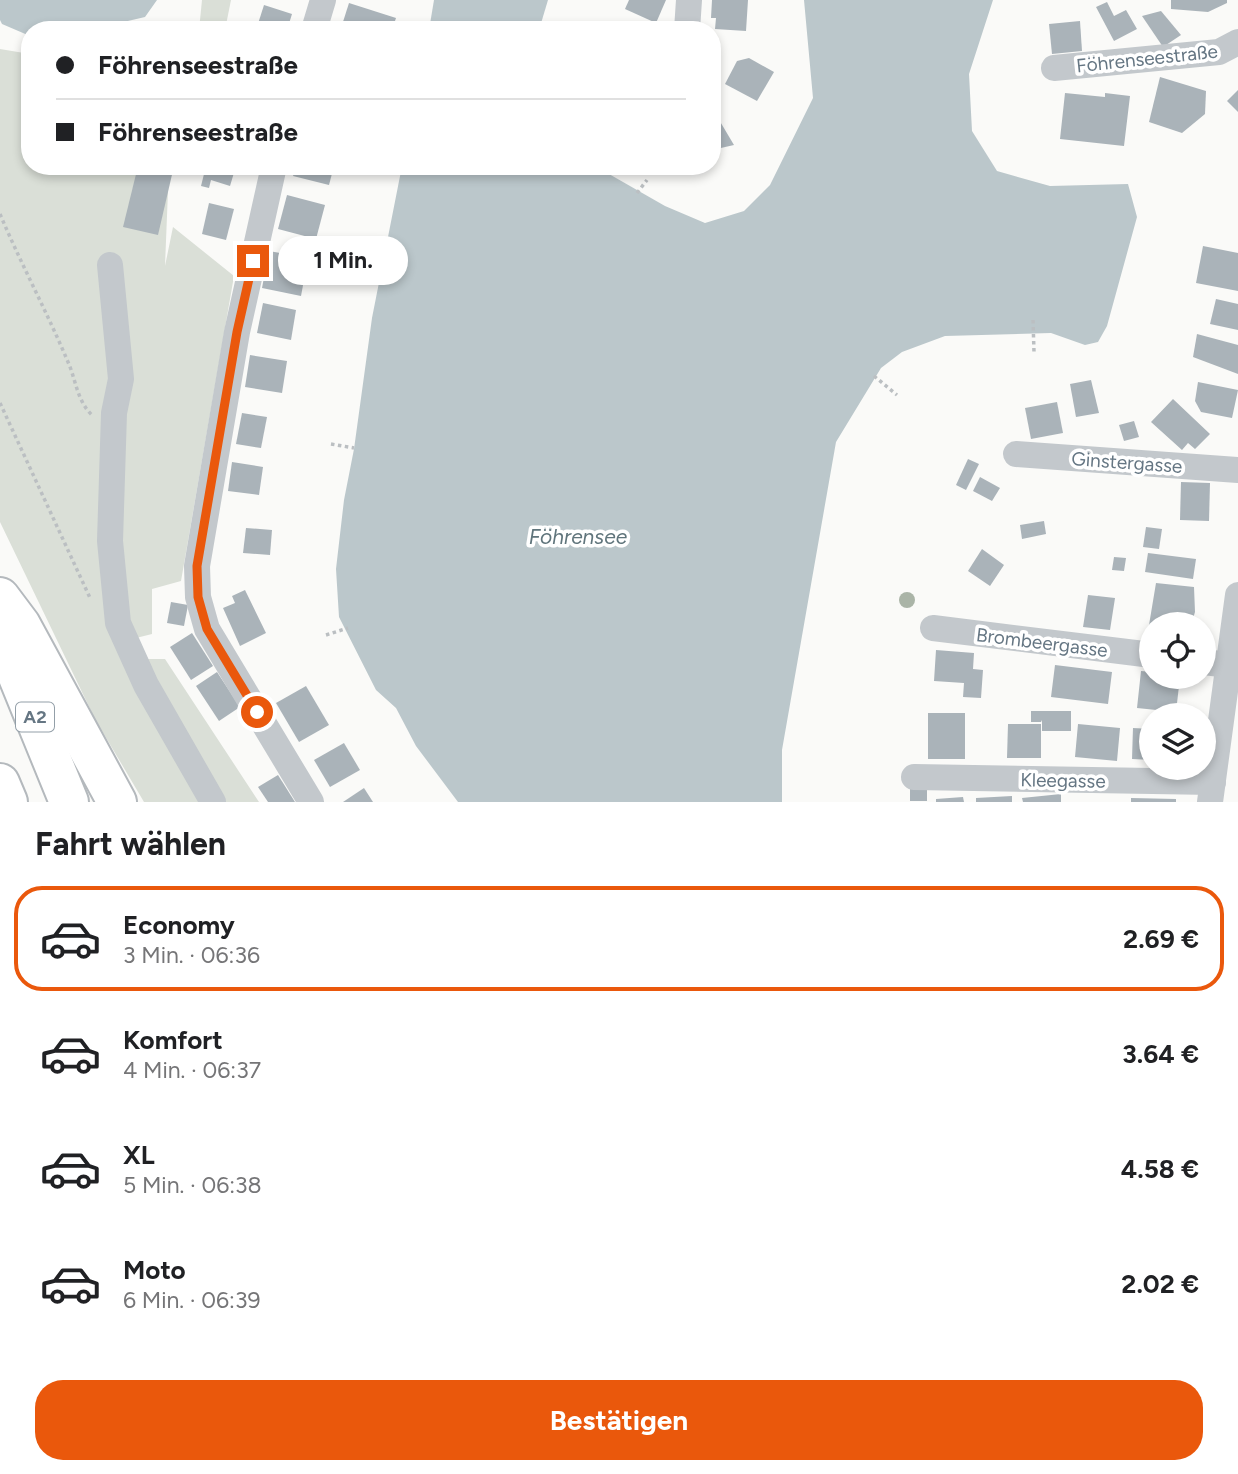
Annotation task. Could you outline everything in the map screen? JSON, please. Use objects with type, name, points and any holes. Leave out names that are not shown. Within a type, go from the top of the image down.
[{"type":"highway","points":[[0,597],[21,625],[117,802]]},
{"type":"highway","name":"A2","points":[[0,633],[69,802]]},
{"type":"highway","points":[[0,783],[8,802]]},
{"type":"street","points":[[317,21],[323,0]]},
{"type":"street","points":[[688,21],[689,0]]},
{"type":"street","name":"Föhrenseestraße","points":[[1054,68],[1219,52],[1238,43]]},
{"type":"street","points":[[272,175],[237,332],[197,566],[198,597],[207,629],[311,802]]},
{"type":"street","points":[[110,265],[121,379],[114,413],[110,541],[118,623],[146,685],[213,802]]},
{"type":"street","name":"Ginstergasse","points":[[1016,454],[1238,470]]},
{"type":"street","points":[[1211,792],[1217,663],[1238,595]]},
{"type":"street","name":"Brombeergasse","points":[[933,628],[1139,653]]},
{"type":"street","name":"Kleegasse","points":[[914,777],[1211,792]]},
{"type":"path","points":[[637,193],[647,180]]},
{"type":"path","points":[[0,214],[21,266],[69,363],[83,407],[96,417],[114,413]]},
{"type":"path","points":[[1033,320],[1034,352]]},
{"type":"path","points":[[874,376],[897,395]]},
{"type":"path","points":[[0,402],[96,610]]},
{"type":"path","points":[[331,444],[354,448]]},
{"type":"path","points":[[326,635],[348,628]]},
{"type":"shaded area","points":[[202,0],[231,0],[227,21],[200,21]]},
{"type":"shaded area","points":[[0,49],[21,52],[21,175],[169,175],[165,266],[173,227],[234,276],[181,581],[152,589],[152,634],[136,638],[145,659],[165,659],[259,802],[144,802],[95,719],[0,522]]},
{"type":"water","points":[[0,0],[157,0],[145,17],[128,21],[21,21],[21,32],[2,24]]},
{"type":"water","points":[[434,0],[548,0],[542,21],[430,21]]},
{"type":"water","name":"Föhrensee","points":[[804,0],[993,0],[969,74],[972,131],[997,171],[1050,186],[1128,184],[1137,217],[1107,326],[1098,342],[1085,345],[1051,333],[945,336],[902,352],[881,368],[836,442],[782,750],[782,802],[458,802],[416,746],[396,708],[376,690],[339,617],[336,569],[344,500],[354,449],[372,318],[400,175],[611,175],[665,206],[705,223],[744,211],[770,185],[813,98]]},
{"type":"building","points":[[629,0],[666,0],[657,21],[625,9]]},
{"type":"building","points":[[712,0],[748,0],[746,31],[721,29],[721,21],[711,18]]},
{"type":"building","points":[[1171,0],[1227,0],[1227,3],[1208,12],[1171,9]]},
{"type":"building","points":[[1107,2],[1114,16],[1126,10],[1137,29],[1114,41],[1096,7]]},
{"type":"building","points":[[349,3],[396,18],[395,21],[343,21]]},
{"type":"building","points":[[264,5],[292,14],[290,21],[259,21]]},
{"type":"building","points":[[1161,11],[1181,35],[1163,47],[1142,16]]},
{"type":"building","points":[[1080,21],[1082,51],[1052,54],[1049,24]]},
{"type":"building","points":[[749,58],[774,72],[757,101],[725,84],[737,61]]},
{"type":"building","points":[[1160,77],[1206,91],[1205,114],[1182,133],[1149,122]]},
{"type":"building","points":[[1238,90],[1238,112],[1227,101]]},
{"type":"building","points":[[1065,93],[1105,97],[1105,93],[1130,96],[1124,146],[1060,139]]},
{"type":"building","points":[[721,123],[734,145],[721,148]]},
{"type":"building","points":[[136,175],[172,175],[158,235],[123,227]]},
{"type":"building","points":[[204,175],[233,175],[230,186],[211,180],[209,188],[201,186]]},
{"type":"building","points":[[293,175],[332,175],[329,185]]},
{"type":"building","points":[[287,195],[325,205],[316,239],[278,229]]},
{"type":"building","points":[[209,203],[234,209],[226,240],[202,234]]},
{"type":"building","points":[[1203,246],[1238,253],[1238,291],[1196,283]]},
{"type":"building","points":[[269,251],[308,258],[301,296],[262,288]]},
{"type":"building","points":[[1216,299],[1238,304],[1238,330],[1210,324]]},
{"type":"building","points":[[263,303],[296,310],[291,340],[257,333]]},
{"type":"building","points":[[1197,334],[1238,345],[1238,374],[1193,357]]},
{"type":"building","points":[[250,355],[287,361],[282,393],[245,387]]},
{"type":"building","points":[[1091,380],[1099,413],[1076,417],[1070,384]]},
{"type":"building","points":[[1198,382],[1238,390],[1232,418],[1201,412],[1195,401]]},
{"type":"building","points":[[1173,399],[1210,434],[1195,449],[1188,443],[1182,450],[1151,422]]},
{"type":"building","points":[[1057,402],[1063,433],[1031,439],[1025,408]]},
{"type":"building","points":[[242,413],[267,417],[261,448],[236,444]]},
{"type":"building","points":[[1134,421],[1139,437],[1124,441],[1119,425]]},
{"type":"building","points":[[968,459],[979,464],[966,490],[956,485]]},
{"type":"building","points":[[232,462],[263,467],[259,495],[228,491]]},
{"type":"building","points":[[980,477],[1000,488],[992,501],[973,491]]},
{"type":"building","points":[[1181,482],[1210,483],[1209,521],[1180,520]]},
{"type":"building","points":[[1044,521],[1046,534],[1022,539],[1020,525]]},
{"type":"building","points":[[1146,527],[1162,529],[1159,549],[1143,547]]},
{"type":"building","points":[[246,528],[272,530],[270,555],[243,553]]},
{"type":"building","points":[[982,549],[1004,565],[990,586],[968,571]]},
{"type":"building","points":[[1148,553],[1196,559],[1193,579],[1145,572]]},
{"type":"building","points":[[1114,557],[1126,558],[1124,571],[1112,570]]},
{"type":"building","points":[[1156,583],[1194,587],[1195,612],[1151,612]]},
{"type":"building","points":[[245,590],[266,633],[240,646],[223,608],[235,603],[232,596]]},
{"type":"building","points":[[1088,595],[1115,598],[1110,630],[1083,627]]},
{"type":"building","points":[[171,602],[188,605],[184,626],[167,623]]},
{"type":"building","points":[[192,633],[213,666],[191,680],[170,647]]},
{"type":"building","points":[[936,650],[974,653],[973,669],[983,670],[981,698],[963,697],[964,683],[934,681]]},
{"type":"building","points":[[1055,665],[1112,672],[1108,704],[1051,697]]},
{"type":"building","points":[[217,672],[240,707],[219,721],[196,686]]},
{"type":"building","points":[[306,686],[329,725],[299,742],[276,703]]},
{"type":"building","points":[[1139,689],[1179,689],[1177,703],[1139,703],[1137,708]]},
{"type":"building","points":[[1031,711],[1071,711],[1071,731],[1042,731],[1042,720],[1031,722]]},
{"type":"building","points":[[928,713],[965,713],[965,759],[928,759]]},
{"type":"building","points":[[1008,724],[1041,724],[1041,758],[1007,758]]},
{"type":"building","points":[[1078,724],[1120,728],[1117,761],[1075,757]]},
{"type":"building","points":[[1133,728],[1139,728],[1139,759],[1132,759]]},
{"type":"building","points":[[344,743],[360,770],[330,787],[314,760]]},
{"type":"building","points":[[278,775],[295,802],[268,802],[258,787]]},
{"type":"building","points":[[364,788],[373,802],[343,802]]},
{"type":"building","points":[[910,788],[927,788],[927,801],[910,801]]},
{"type":"building","points":[[1061,794],[1061,802],[1023,802],[1022,798]]},
{"type":"building","points":[[1012,796],[1012,802],[976,802],[976,798]]},
{"type":"building","points":[[963,797],[964,802],[936,802],[936,799]]},
{"type":"building","points":[[1131,798],[1176,799],[1176,802],[1131,802]]},
{"type":"route","points":[[253,261],[237,332],[197,566],[198,597],[207,629],[257,712]]}]
